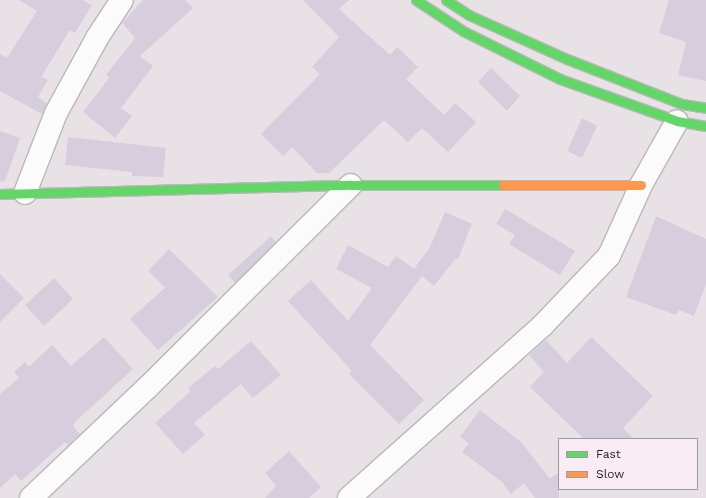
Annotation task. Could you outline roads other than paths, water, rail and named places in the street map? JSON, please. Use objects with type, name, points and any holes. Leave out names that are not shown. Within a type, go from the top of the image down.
[{"type":"street","points":[[25,193],[56,113],[97,38],[122,0]]},
{"type":"street","points":[[416,0],[462,31],[564,69],[677,121],[706,126]]},
{"type":"street","points":[[446,0],[469,16],[564,69],[654,94],[682,104],[706,108]]},
{"type":"street","points":[[349,498],[542,326],[609,256],[641,185],[677,121]]},
{"type":"street","points":[[31,498],[148,387],[351,185]]},
{"type":"street","points":[[0,194],[351,185],[641,185]]}]
